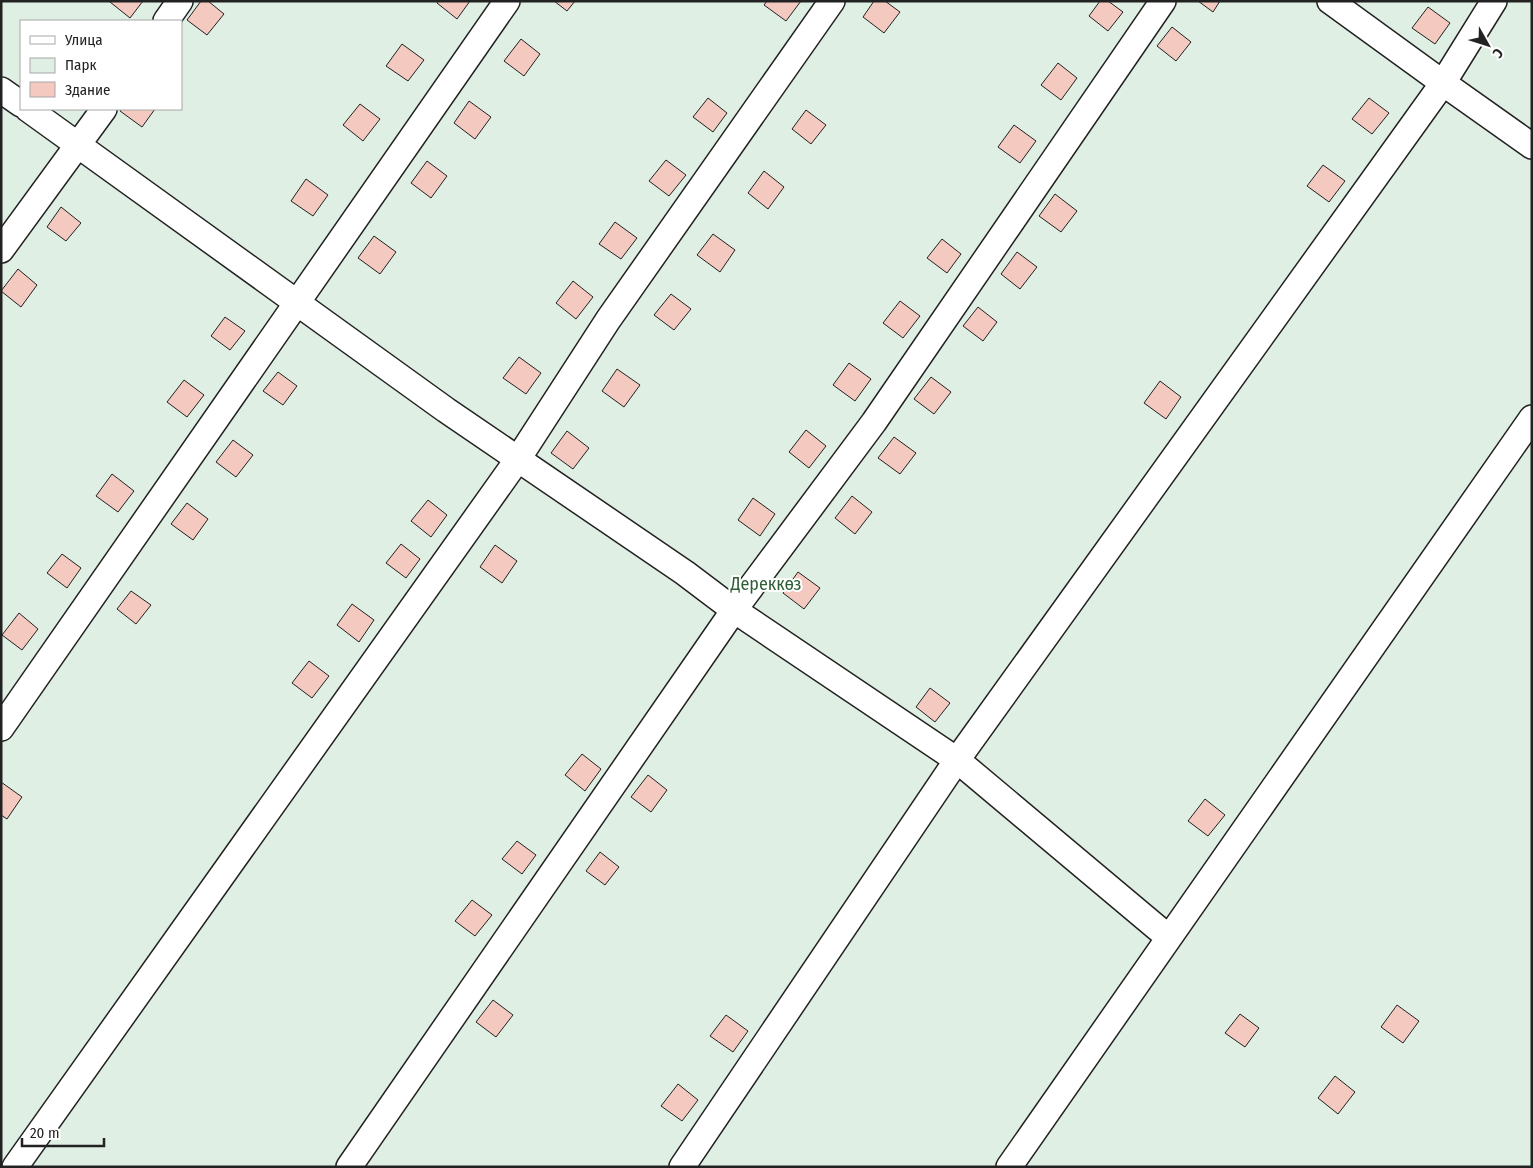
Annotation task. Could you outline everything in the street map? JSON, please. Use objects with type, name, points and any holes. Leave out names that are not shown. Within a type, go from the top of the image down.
[{"type":"street","points":[[167,20],[180,1]]},
{"type":"street","points":[[1,728],[507,1]]},
{"type":"street","points":[[15,1167],[518,459],[608,320],[832,1]]},
{"type":"street","points":[[349,1167],[734,610],[874,422],[1163,1]]},
{"type":"street","points":[[1330,1],[1532,146]]},
{"type":"street","points":[[682,1167],[957,760],[1443,83],[1494,1]]},
{"type":"street","points":[[1,90],[20,103]]},
{"type":"street","points":[[29,110],[446,410],[678,568],[734,610],[957,760],[1168,937]]},
{"type":"street","points":[[1,250],[103,110]]},
{"type":"street","points":[[1009,1167],[1532,418]]},
{"type":"green space","name":"Дереккөз","points":[[1,1],[1532,1],[1532,1167],[1,1167]]},
{"type":"building","points":[[111,1],[143,1],[130,18]]},
{"type":"building","points":[[201,1],[208,1],[224,14],[207,35],[187,20]]},
{"type":"building","points":[[438,1],[470,1],[457,19],[437,3]]},
{"type":"building","points":[[554,1],[575,1],[567,11]]},
{"type":"building","points":[[767,1],[801,1],[786,21],[764,5]]},
{"type":"building","points":[[874,1],[885,1],[900,12],[884,33],[863,17]]},
{"type":"building","points":[[1100,1],[1108,1],[1123,12],[1108,31],[1089,16]]},
{"type":"building","points":[[1198,1],[1220,1],[1213,12]]},
{"type":"building","points":[[1428,7],[1450,23],[1435,44],[1412,28]]},
{"type":"building","points":[[1172,27],[1191,42],[1176,61],[1157,46]]},
{"type":"building","points":[[521,39],[540,54],[524,76],[504,61]]},
{"type":"building","points":[[402,44],[424,60],[408,81],[386,66]]},
{"type":"building","points":[[1058,63],[1077,78],[1061,100],[1041,85]]},
{"type":"building","points":[[708,98],[727,113],[713,132],[693,117]]},
{"type":"building","points":[[1369,98],[1389,113],[1372,134],[1352,119]]},
{"type":"building","points":[[469,101],[491,117],[475,139],[454,123]]},
{"type":"building","points":[[360,104],[380,119],[363,141],[343,125]]},
{"type":"building","points":[[120,110],[154,110],[142,127]]},
{"type":"building","points":[[806,110],[826,125],[811,144],[792,129]]},
{"type":"building","points":[[1014,125],[1036,141],[1020,163],[998,147]]},
{"type":"building","points":[[666,160],[686,175],[669,196],[649,181]]},
{"type":"building","points":[[427,161],[447,176],[431,198],[411,183]]},
{"type":"building","points":[[1323,165],[1345,181],[1329,202],[1307,186]]},
{"type":"building","points":[[764,171],[784,187],[768,209],[748,193]]},
{"type":"building","points":[[306,179],[328,195],[313,216],[291,201]]},
{"type":"building","points":[[1055,194],[1077,211],[1061,232],[1039,216]]},
{"type":"building","points":[[61,207],[81,223],[66,241],[47,227]]},
{"type":"building","points":[[615,222],[637,238],[621,259],[599,244]]},
{"type":"building","points":[[713,234],[735,250],[720,272],[697,255]]},
{"type":"building","points":[[374,236],[396,252],[380,274],[358,258]]},
{"type":"building","points":[[942,239],[961,254],[947,273],[927,258]]},
{"type":"building","points":[[1017,252],[1037,267],[1020,289],[1001,274]]},
{"type":"building","points":[[18,269],[37,285],[21,307],[1,291]]},
{"type":"building","points":[[573,281],[593,297],[576,319],[556,303]]},
{"type":"building","points":[[671,294],[691,309],[674,330],[654,315]]},
{"type":"building","points":[[900,301],[920,316],[903,338],[883,323]]},
{"type":"building","points":[[978,307],[997,322],[983,341],[963,326]]},
{"type":"building","points":[[225,317],[245,331],[230,350],[211,336]]},
{"type":"building","points":[[519,357],[541,373],[526,394],[503,378]]},
{"type":"building","points":[[849,363],[871,379],[855,401],[833,385]]},
{"type":"building","points":[[617,369],[640,385],[624,407],[602,391]]},
{"type":"building","points":[[278,372],[297,386],[283,405],[263,391]]},
{"type":"building","points":[[931,377],[951,392],[934,414],[914,399]]},
{"type":"building","points":[[184,380],[204,395],[187,417],[167,402]]},
{"type":"building","points":[[1160,381],[1181,397],[1166,419],[1144,403]]},
{"type":"building","points":[[806,430],[826,446],[809,468],[789,452]]},
{"type":"building","points":[[567,431],[589,448],[573,469],[551,453]]},
{"type":"building","points":[[894,437],[916,453],[900,474],[878,458]]},
{"type":"building","points":[[233,440],[253,455],[236,477],[216,462]]},
{"type":"building","points":[[112,474],[134,491],[118,512],[96,496]]},
{"type":"building","points":[[852,496],[872,512],[855,534],[835,518]]},
{"type":"building","points":[[753,498],[775,514],[760,536],[738,520]]},
{"type":"building","points":[[428,500],[447,515],[431,537],[411,521]]},
{"type":"building","points":[[187,503],[208,519],[193,540],[171,524]]},
{"type":"building","points":[[401,544],[420,559],[406,578],[386,563]]},
{"type":"building","points":[[495,545],[517,561],[502,583],[480,567]]},
{"type":"building","points":[[62,554],[81,568],[67,588],[47,573]]},
{"type":"building","points":[[798,572],[820,588],[804,609],[783,593]]},
{"type":"building","points":[[131,591],[151,605],[136,624],[117,609]]},
{"type":"building","points":[[352,604],[374,620],[359,642],[337,625]]},
{"type":"building","points":[[19,613],[38,629],[22,650],[2,635]]},
{"type":"building","points":[[309,661],[329,676],[312,698],[292,683]]},
{"type":"building","points":[[930,688],[950,703],[935,722],[916,707]]},
{"type":"building","points":[[582,754],[601,769],[585,791],[565,775]]},
{"type":"building","points":[[648,775],[667,790],[651,812],[631,797]]},
{"type":"building","points":[[1,782],[22,797],[7,819],[1,815]]},
{"type":"building","points":[[1205,799],[1225,815],[1208,836],[1188,821]]},
{"type":"building","points":[[517,841],[536,855],[522,874],[502,859]]},
{"type":"building","points":[[600,852],[619,867],[605,885],[586,871]]},
{"type":"building","points":[[472,900],[492,915],[475,936],[455,921]]},
{"type":"building","points":[[493,1000],[513,1015],[496,1037],[476,1022]]},
{"type":"building","points":[[1397,1005],[1419,1021],[1403,1043],[1381,1027]]},
{"type":"building","points":[[1240,1014],[1259,1028],[1245,1047],[1225,1033]]},
{"type":"building","points":[[726,1015],[748,1031],[733,1052],[710,1036]]},
{"type":"building","points":[[1335,1076],[1355,1092],[1338,1114],[1318,1098]]},
{"type":"building","points":[[678,1084],[698,1100],[682,1121],[661,1106]]}]
